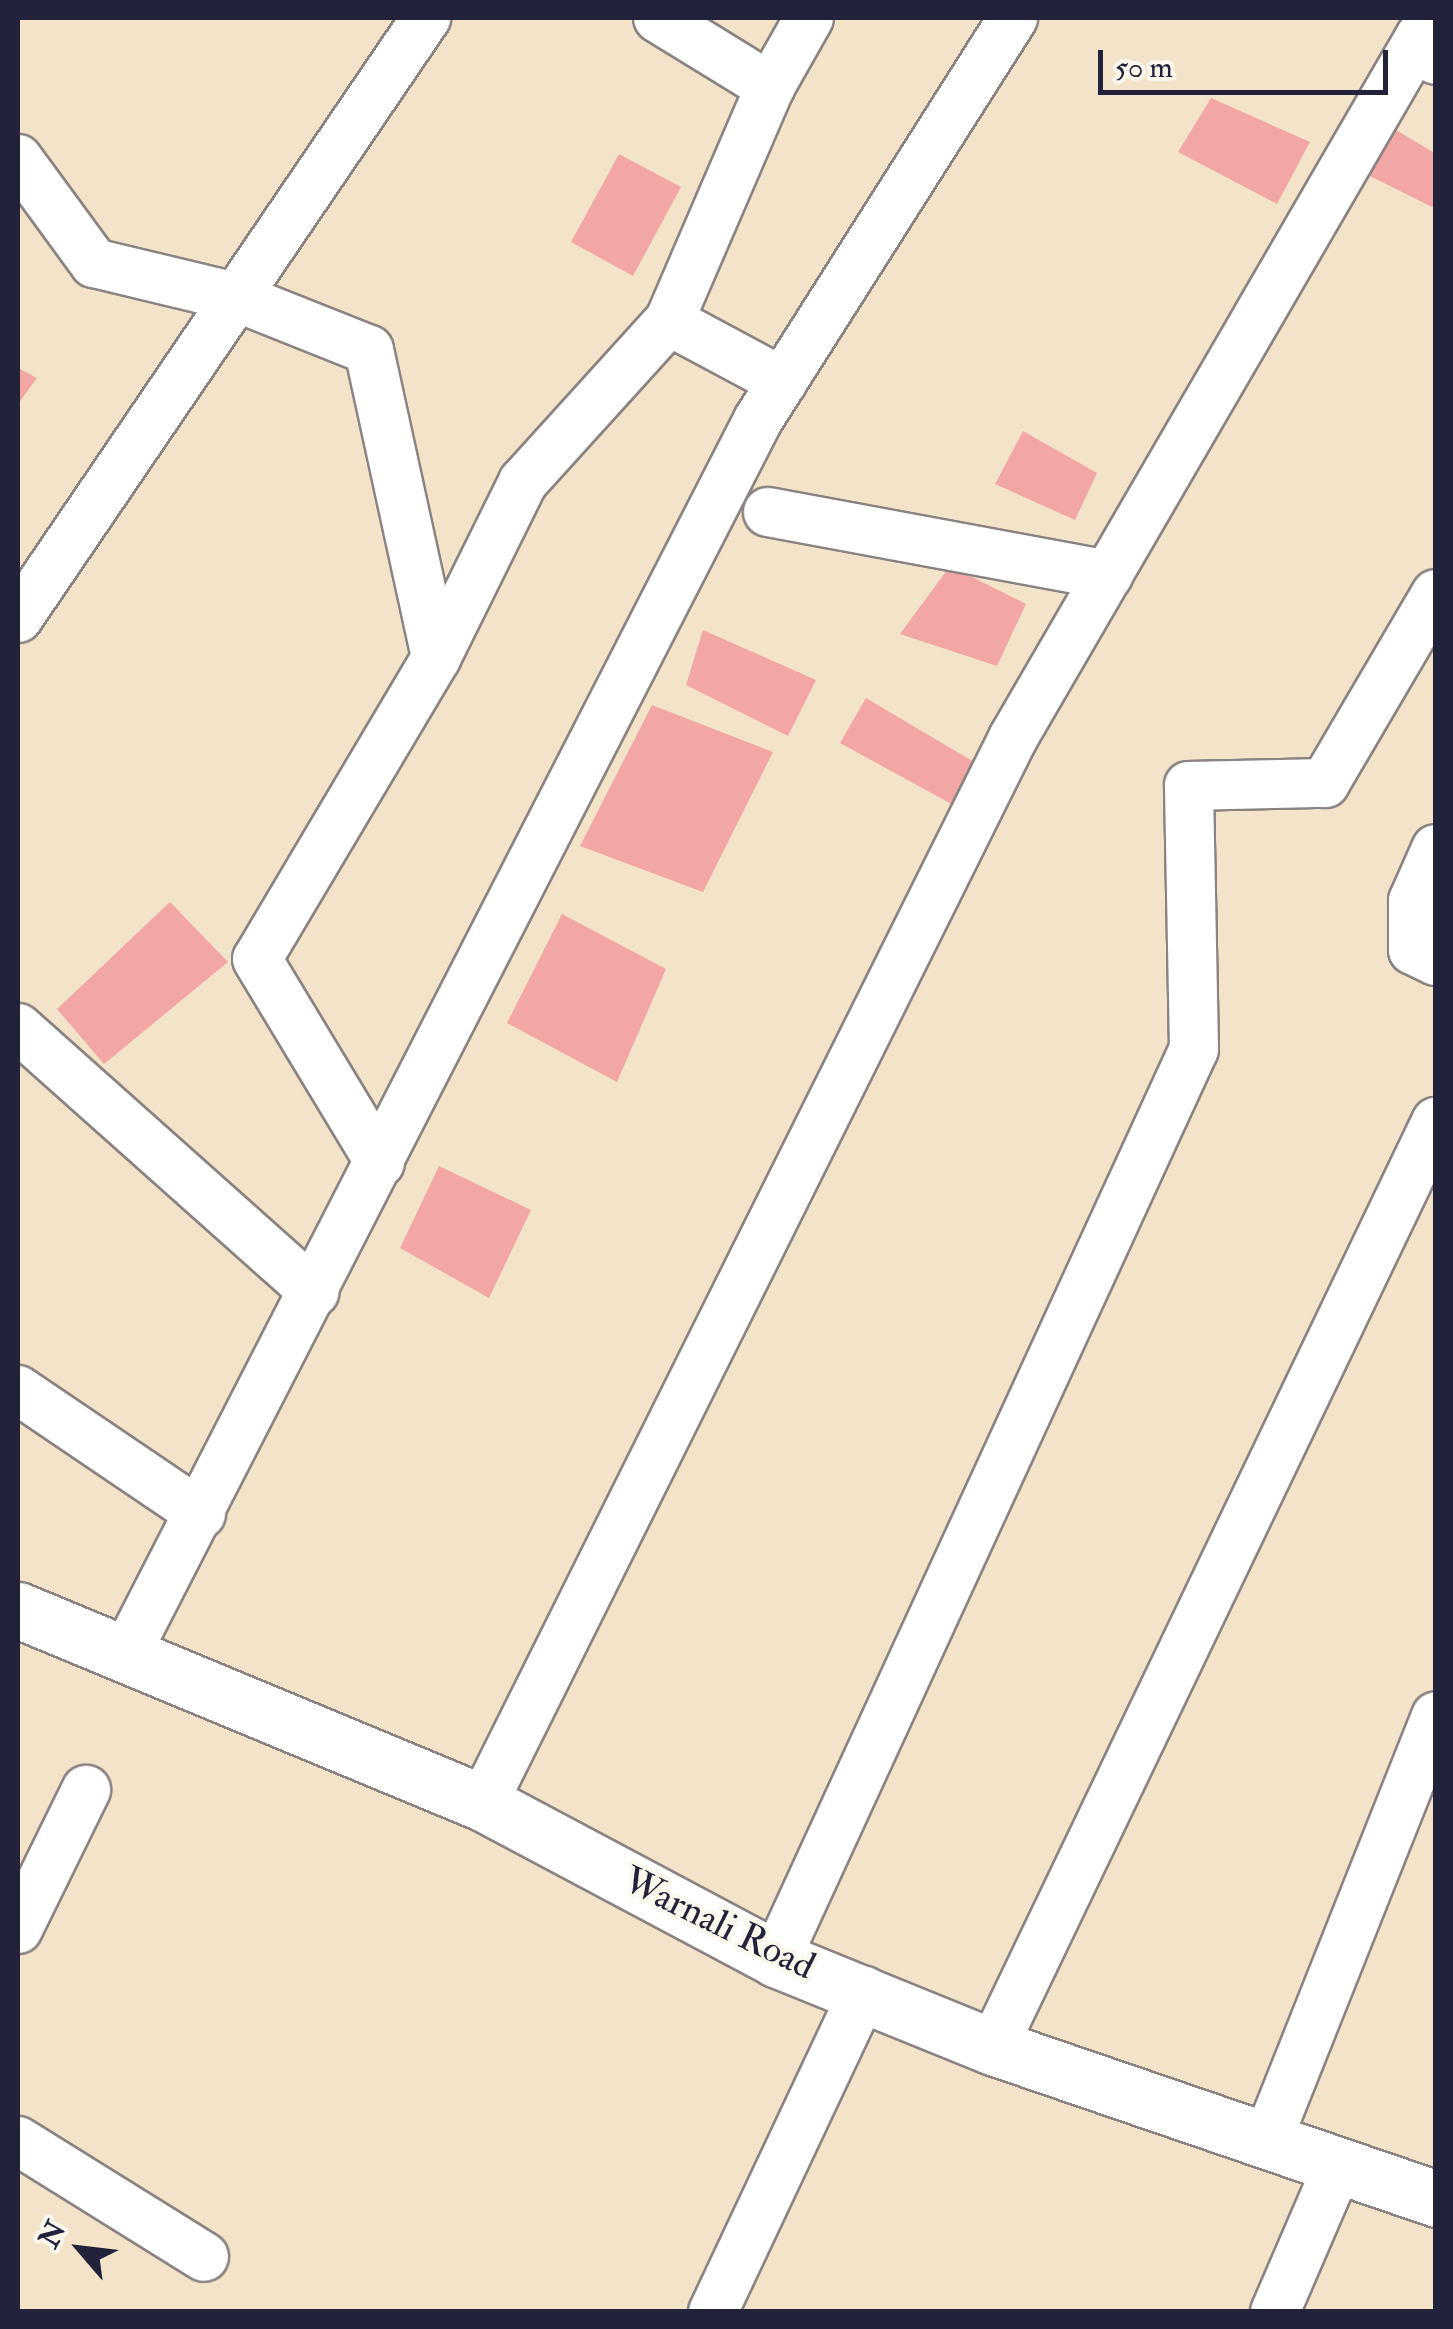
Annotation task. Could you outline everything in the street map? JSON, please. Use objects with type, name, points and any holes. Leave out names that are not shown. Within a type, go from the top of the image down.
[{"type":"main road","name":"Warnali Road","points":[[18,1610],[482,1803],[776,1959],[864,1990],[993,2047],[1436,2199]]},
{"type":"street","points":[[18,618],[426,18]]},
{"type":"street","points":[[658,18],[770,87]]},
{"type":"street","points":[[380,1163],[257,959],[436,658],[523,482],[670,321],[770,87],[809,18]]},
{"type":"street","points":[[125,1656],[782,382],[1013,18]]},
{"type":"street","points":[[482,1803],[1013,738],[1430,38]]},
{"type":"street","points":[[18,159],[94,264],[236,297],[368,350],[436,658]]},
{"type":"street","points":[[670,321],[782,382]]},
{"type":"street","points":[[768,512],[1108,575]]},
{"type":"street","points":[[776,1959],[1194,1049],[1189,786],[1325,783],[1436,594]]},
{"type":"street","points":[[1436,849],[1412,900],[1412,950],[1436,961]]},
{"type":"street","points":[[18,1028],[314,1292]]},
{"type":"street","points":[[993,2047],[1436,1122]]},
{"type":"street","points":[[18,1390],[201,1514]]},
{"type":"street","points":[[1267,2142],[1436,1716]]},
{"type":"street","points":[[18,1929],[86,1790]]},
{"type":"street","points":[[712,2312],[864,1990]]},
{"type":"street","points":[[18,2140],[204,2257]]},
{"type":"street","points":[[1276,2312],[1338,2166]]},
{"type":"building","points":[[1211,98],[1310,142],[1277,204],[1178,152]]},
{"type":"building","points":[[1388,125],[1436,154],[1436,209],[1366,174]]},
{"type":"building","points":[[619,154],[681,187],[633,276],[571,242]]},
{"type":"building","points":[[18,368],[37,378],[18,404]]},
{"type":"building","points":[[1023,431],[1097,473],[1075,520],[995,484]]},
{"type":"building","points":[[950,566],[1026,604],[997,666],[900,634]]},
{"type":"building","points":[[703,630],[816,680],[788,736],[686,685]]},
{"type":"building","points":[[866,698],[974,762],[955,806],[840,743]]},
{"type":"building","points":[[652,705],[773,752],[703,892],[580,846]]},
{"type":"building","points":[[170,902],[228,962],[104,1064],[57,1009]]},
{"type":"building","points":[[562,914],[666,969],[617,1082],[507,1023]]},
{"type":"building","points":[[439,1166],[531,1210],[489,1298],[400,1248]]}]
